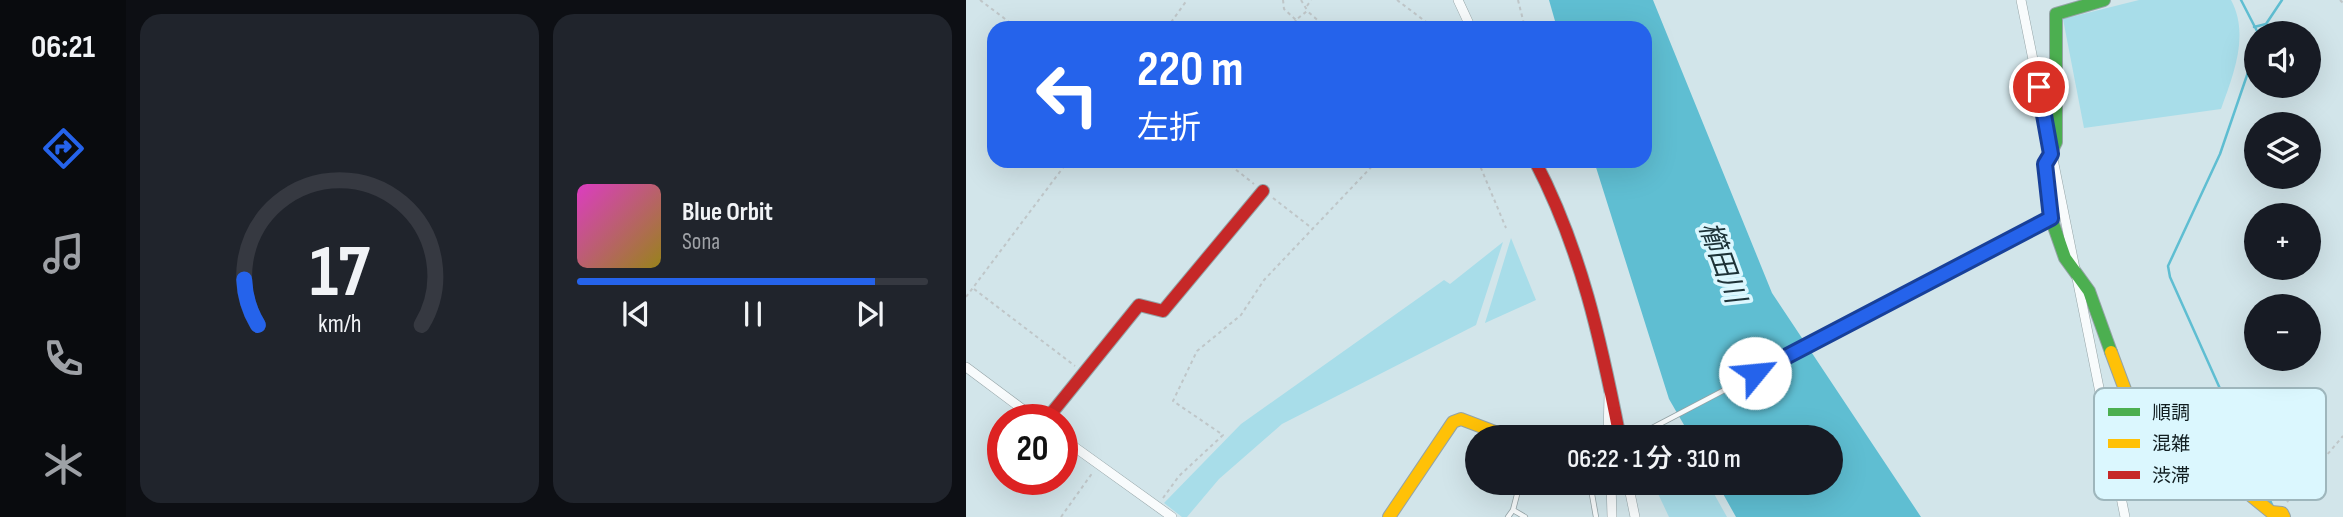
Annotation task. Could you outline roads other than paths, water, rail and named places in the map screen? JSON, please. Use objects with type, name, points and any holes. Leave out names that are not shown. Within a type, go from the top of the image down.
[{"type":"street","points":[[1458,0],[1468,21]]},
{"type":"street","points":[[2021,0],[2099,388]]},
{"type":"street","points":[[2104,0],[2056,14],[2056,142],[2045,164],[2051,218],[2065,258],[2089,291],[2124,388]]},
{"type":"street","points":[[1538,168],[1567,226],[1593,303],[1617,425]]},
{"type":"street","points":[[1059,404],[1139,305],[1163,311],[1263,191]]},
{"type":"street","points":[[966,367],[1016,404]]},
{"type":"street","points":[[1607,425],[1606,406],[1610,389]]},
{"type":"street","points":[[1389,517],[1453,422],[1461,419],[1477,425]]},
{"type":"street","points":[[1078,450],[1172,517]]},
{"type":"street","points":[[1611,495],[1612,517]]},
{"type":"street","points":[[1630,495],[1635,517]]},
{"type":"street","points":[[2262,500],[2280,514]]},
{"type":"lane","points":[[1657,425],[2051,218]]},
{"type":"lane","points":[[1508,517],[1517,495]]},
{"type":"lane","points":[[1592,495],[1596,517]]},
{"type":"lane","points":[[1513,510],[1525,517]]},
{"type":"water","name":"櫛田川","points":[[1549,0],[1653,0],[1772,293],[1921,517],[1736,517],[1724,495],[1843,495],[1843,425],[1684,425],[1669,399],[1596,168],[1652,168],[1652,21],[1555,21]]},
{"type":"waterway","points":[[2241,0],[2252,21]]},
{"type":"waterway","points":[[2268,21],[2282,0]]},
{"type":"waterway","points":[[2220,388],[2170,277],[2168,266],[2220,154],[2244,84]]},
{"type":"waterway","points":[[2270,500],[2273,507]]}]
